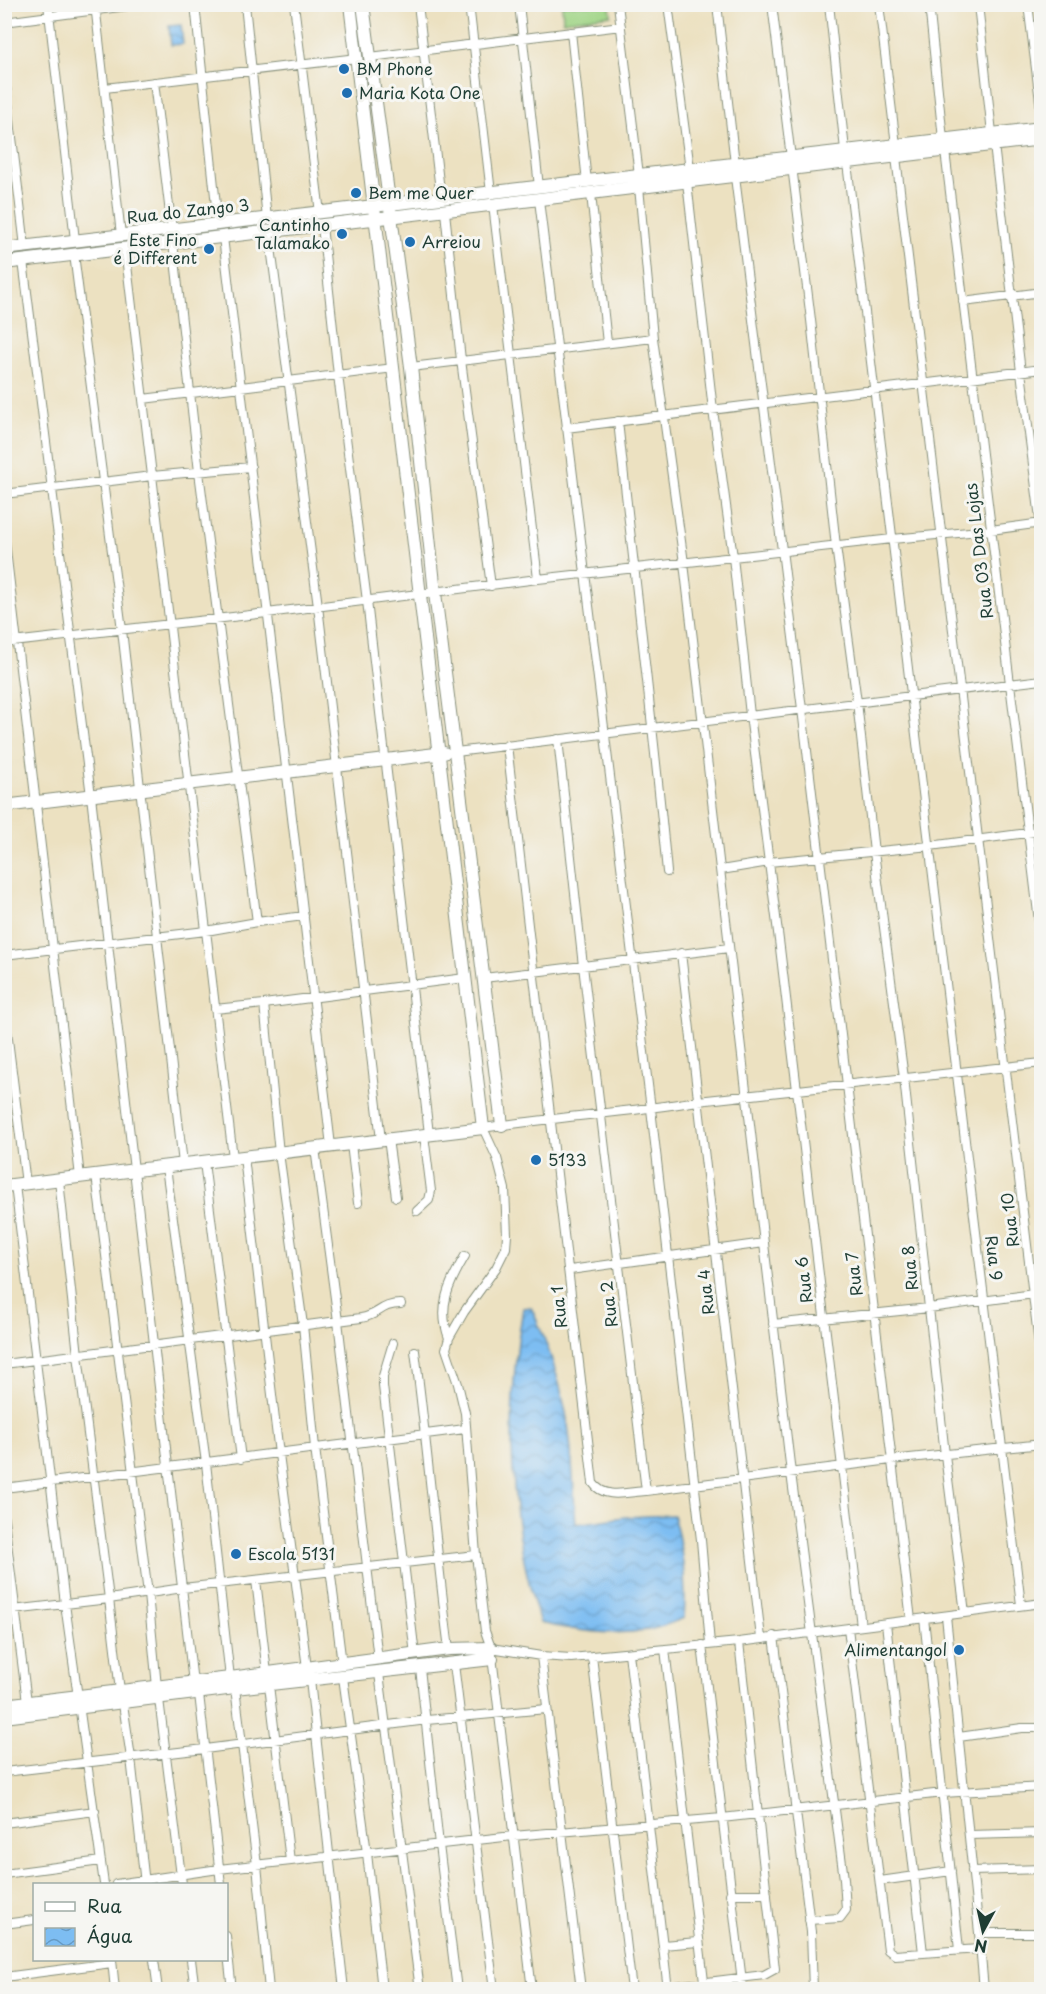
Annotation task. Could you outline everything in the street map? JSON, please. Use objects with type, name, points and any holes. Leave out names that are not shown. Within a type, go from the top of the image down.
[{"type":"street","points":[[48,4],[75,240]]},
{"type":"street","points":[[4,22],[95,7],[143,4]]},
{"type":"street","points":[[195,4],[218,225]]},
{"type":"street","points":[[245,4],[268,225],[338,766],[363,991],[384,1140],[396,1197]]},
{"type":"street","points":[[294,4],[367,601],[427,1134],[431,1191],[429,1200],[417,1211]]},
{"type":"street","points":[[350,4],[363,57],[391,211],[411,368],[435,593],[502,1125]]},
{"type":"street","points":[[363,4],[363,57],[376,213],[437,754],[483,1128],[497,1158],[505,1189],[506,1248],[496,1268],[464,1312],[449,1338],[446,1349],[465,1413],[476,1555],[485,1631],[492,1654],[532,1989]]},
{"type":"street","points":[[418,4],[491,586]]},
{"type":"street","points":[[469,4],[509,354],[538,579]]},
{"type":"street","points":[[519,4],[566,428],[606,734],[694,1485],[722,1818],[743,1989]]},
{"type":"street","points":[[618,4],[639,181],[653,338],[684,563],[773,1324],[835,1806],[846,1911],[840,1918],[809,1920]]},
{"type":"street","points":[[668,4],[690,169]]},
{"type":"street","name":"Rua 7","points":[[717,4],[763,404],[820,856],[911,1620]]},
{"type":"street","name":"Rua 8","points":[[772,4],[836,546],[858,702],[874,852],[904,1078],[945,1455],[965,1613]]},
{"type":"street","name":"Rua 9","points":[[829,4],[1021,1605]]},
{"type":"street","name":"Rua 10","points":[[879,4],[922,384],[1007,1067],[1041,1370]]},
{"type":"street","name":"Rua 03 Das Lojas","points":[[928,4],[1027,833],[1040,909],[1041,946]]},
{"type":"street","points":[[978,4],[1020,372],[1041,528]]},
{"type":"street","points":[[1028,4],[1041,118]]},
{"type":"street","points":[[95,7],[121,235]]},
{"type":"street","points":[[105,88],[621,26]]},
{"type":"street","points":[[571,32],[607,343]]},
{"type":"street","points":[[4,70],[25,247]]},
{"type":"street","points":[[154,82],[199,472],[257,922]]},
{"type":"street","points":[[993,139],[1041,128]]},
{"type":"street","points":[[4,263],[125,248],[173,236],[223,237],[268,225],[589,188],[639,181],[690,169],[735,170],[993,139],[1041,138]]},
{"type":"street","points":[[639,181],[687,182],[735,170]]},
{"type":"street","name":"Rua 6","points":[[687,182],[861,1626]]},
{"type":"street","name":"Rua do Zango 3","points":[[4,249],[121,235],[173,236],[218,225],[268,225]]},
{"type":"street","points":[[223,237],[331,1146]]},
{"type":"street","points":[[125,248],[215,1009],[265,1330],[344,1989]]},
{"type":"street","points":[[74,254],[122,630],[183,1164]]},
{"type":"street","points":[[23,261],[54,488],[183,1588],[221,1883]]},
{"type":"street","points":[[963,302],[1041,292]]},
{"type":"street","points":[[411,368],[509,354],[653,338]]},
{"type":"street","points":[[143,399],[394,368]]},
{"type":"street","points":[[566,428],[1041,369]]},
{"type":"street","points":[[618,421],[654,728],[668,872]]},
{"type":"street","points":[[4,494],[152,476],[251,467]]},
{"type":"street","points":[[4,643],[538,579],[892,539],[991,531],[1041,523]]},
{"type":"street","points":[[4,533],[80,1177]]},
{"type":"street","points":[[4,806],[1041,680]]},
{"type":"street","name":"Rua 2","points":[[558,739],[646,1491]]},
{"type":"street","name":"Rua 1","points":[[507,745],[550,1120],[570,1270],[593,1483],[598,1490],[607,1494],[646,1491]]},
{"type":"street","points":[[721,870],[770,862],[930,846],[1041,831]]},
{"type":"street","points":[[4,955],[206,931],[304,916]]},
{"type":"street","points":[[484,978],[729,948]]},
{"type":"street","name":"Rua 4","points":[[681,953],[761,1638]]},
{"type":"street","points":[[215,1009],[465,978]]},
{"type":"street","points":[[264,1004],[279,1153],[303,1325],[315,1448],[367,1853],[382,1989]]},
{"type":"street","points":[[4,1007],[15,1185],[65,1604],[104,1883]]},
{"type":"street","points":[[15,1185],[601,1113],[651,1109],[698,1101],[1041,1063]]},
{"type":"street","points":[[351,1144],[358,1203]]},
{"type":"street","points":[[315,1148],[378,1659]]},
{"type":"street","points":[[204,1162],[242,1459]]},
{"type":"street","points":[[166,1167],[206,1463],[232,1683],[242,1745],[269,1989]]},
{"type":"street","points":[[96,1175],[182,1883]]},
{"type":"street","points":[[59,1180],[78,1355],[120,1691]]},
{"type":"street","points":[[570,1270],[764,1243]]},
{"type":"street","points":[[449,1338],[444,1324],[444,1302],[452,1279],[465,1256]]},
{"type":"street","points":[[773,1324],[929,1308],[1034,1294]]},
{"type":"street","points":[[4,1364],[372,1316],[387,1304],[401,1304]]},
{"type":"street","points":[[393,1343],[382,1386],[415,1654]]},
{"type":"street","points":[[415,1351],[449,1649]]},
{"type":"street","points":[[4,1488],[465,1429]]},
{"type":"street","points":[[646,1491],[891,1460],[1041,1444]]},
{"type":"street","points":[[4,1519],[27,1702]]},
{"type":"street","points":[[4,1611],[368,1566],[476,1555]]},
{"type":"street","points":[[256,1580],[290,1861]]},
{"type":"street","points":[[342,1670],[379,1673],[454,1664],[511,1651],[571,1658],[629,1653],[739,1642],[1041,1603]]},
{"type":"street","points":[[946,1616],[984,1989]]},
{"type":"street","points":[[924,1618],[959,1950]]},
{"type":"street","points":[[886,1623],[923,1953]]},
{"type":"street","points":[[848,1628],[888,1950],[895,1955],[979,1949]]},
{"type":"street","points":[[774,1636],[809,1920],[813,1989]]},
{"type":"street","points":[[643,1989],[704,1986],[764,1975],[775,1969],[739,1642]]},
{"type":"street","points":[[4,1705],[27,1702],[123,1704],[158,1693],[342,1670],[378,1659],[449,1649],[492,1654]]},
{"type":"street","points":[[665,1649],[704,1986]]},
{"type":"street","points":[[629,1653],[668,1988]]},
{"type":"street","points":[[541,1656],[581,1989]]},
{"type":"street","points":[[592,1656],[632,1989]]},
{"type":"street","points":[[454,1664],[494,1989]]},
{"type":"street","points":[[420,1668],[457,1989]]},
{"type":"street","points":[[379,1673],[420,1989]]},
{"type":"street","points":[[4,1718],[78,1703],[120,1691],[158,1693]]},
{"type":"street","points":[[123,1704],[144,1882],[219,1869],[513,1836],[722,1818],[964,1791],[1041,1787]]},
{"type":"street","points":[[4,1772],[242,1745],[427,1720],[546,1709]]},
{"type":"street","points":[[959,1737],[1022,1728],[1041,1728]]},
{"type":"street","points":[[4,1823],[94,1811]]},
{"type":"street","points":[[969,1835],[1041,1833]]},
{"type":"street","points":[[4,1874],[101,1861]]},
{"type":"street","points":[[972,1871],[1041,1869]]},
{"type":"street","points":[[880,1881],[951,1871]]},
{"type":"street","points":[[730,1894],[767,1894]]},
{"type":"street","points":[[4,1924],[33,1920]]},
{"type":"street","points":[[979,1933],[1041,1934]]},
{"type":"street","points":[[663,1945],[698,1942]]},
{"type":"street","points":[[228,1954],[232,1989]]},
{"type":"street","points":[[4,1977],[112,1961],[115,1989]]},
{"type":"street","points":[[154,1961],[158,1989]]},
{"type":"street","points":[[191,1961],[195,1989]]},
{"type":"green space","points":[[562,5],[610,5],[611,15],[563,21]]},
{"type":"water","points":[[181,25],[183,44],[171,45],[169,26]]},
{"type":"water","points":[[531,1307],[552,1359],[566,1413],[576,1524],[625,1517],[673,1515],[683,1566],[684,1618],[653,1629],[621,1633],[580,1630],[540,1623],[521,1545],[513,1466],[512,1426],[517,1347],[523,1308]]},
{"type":"place","name":"BM Phone","points":[[344,69]]},
{"type":"place","name":"Maria Kota One","points":[[347,93]]},
{"type":"place","name":"Bem me Quer","points":[[356,193]]},
{"type":"place","name":"Cantinho Talamako","points":[[342,234]]},
{"type":"place","name":"Arreiou","points":[[410,242]]},
{"type":"place","name":"Este Fino é Different","points":[[209,249]]},
{"type":"place","name":"5133","points":[[536,1160]]},
{"type":"place","name":"Escola 5131","points":[[236,1554]]},
{"type":"place","name":"Alimentangol","points":[[959,1650]]}]
